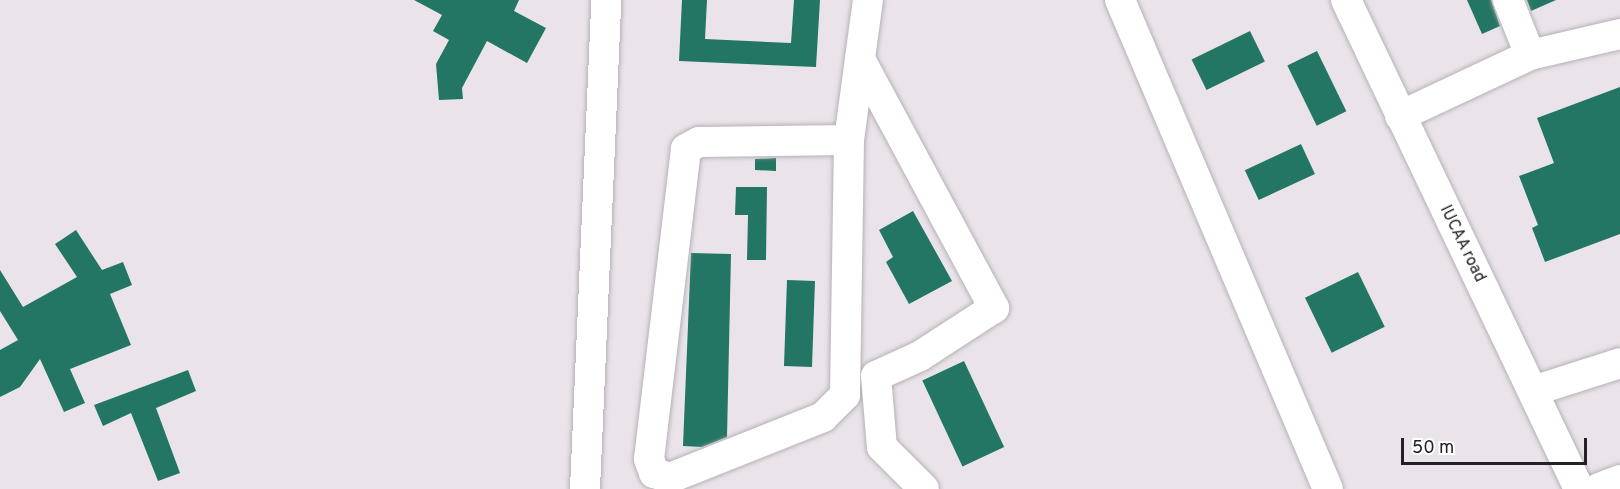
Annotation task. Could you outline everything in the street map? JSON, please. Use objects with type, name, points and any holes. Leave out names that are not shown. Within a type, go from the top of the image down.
[{"type":"main road","points":[[1599,489],[1620,481]]},
{"type":"lane","points":[[585,489],[606,0]]},
{"type":"lane","points":[[849,140],[699,141],[686,149],[649,459],[654,473],[670,478],[823,417],[840,404],[846,385],[849,140],[868,0]]},
{"type":"lane","points":[[1120,0],[1328,489]]},
{"type":"lane","name":"IUCAA road","points":[[1346,0],[1579,489]]},
{"type":"lane","points":[[1508,0],[1530,55]]},
{"type":"lane","points":[[1400,116],[1530,55],[1620,34]]},
{"type":"lane","points":[[860,58],[994,308],[920,356],[876,376],[882,447],[924,489]]},
{"type":"lane","points":[[1533,391],[1620,363]]},
{"type":"building","points":[[414,0],[519,0],[514,11],[546,28],[527,63],[487,41],[462,88],[463,99],[439,100],[436,64],[449,40],[433,31],[442,15]]},
{"type":"building","points":[[682,0],[707,0],[705,39],[791,43],[794,0],[820,0],[816,67],[679,61]]},
{"type":"building","points":[[1467,0],[1491,0],[1500,26],[1482,34]]},
{"type":"building","points":[[1527,0],[1556,0],[1531,11]]},
{"type":"building","points":[[1250,31],[1265,62],[1206,90],[1192,59]]},
{"type":"building","points":[[1317,51],[1346,111],[1317,126],[1287,65]]},
{"type":"building","points":[[1620,87],[1620,234],[1545,262],[1532,228],[1538,225],[1519,176],[1554,163],[1537,118]]},
{"type":"building","points":[[1301,144],[1315,174],[1259,200],[1245,170]]},
{"type":"building","points":[[776,158],[776,171],[755,170],[755,159]]},
{"type":"building","points":[[736,187],[767,187],[766,260],[747,260],[748,215],[735,215]]},
{"type":"building","points":[[913,211],[952,281],[909,304],[886,262],[893,257],[879,230]]},
{"type":"building","points":[[76,230],[102,270],[123,262],[132,285],[110,294],[131,345],[70,369],[85,403],[64,412],[40,359],[20,387],[0,397],[0,350],[18,340],[0,311],[0,270],[23,307],[77,277],[55,244]]},
{"type":"building","points":[[691,253],[731,254],[727,437],[702,447],[683,446]]},
{"type":"building","points":[[1358,272],[1385,327],[1332,353],[1305,298]]},
{"type":"building","points":[[787,280],[815,281],[812,367],[784,366]]},
{"type":"building","points":[[964,361],[1004,447],[962,467],[922,380]]},
{"type":"building","points":[[188,370],[196,391],[156,408],[180,473],[158,481],[131,413],[103,426],[94,405]]}]
